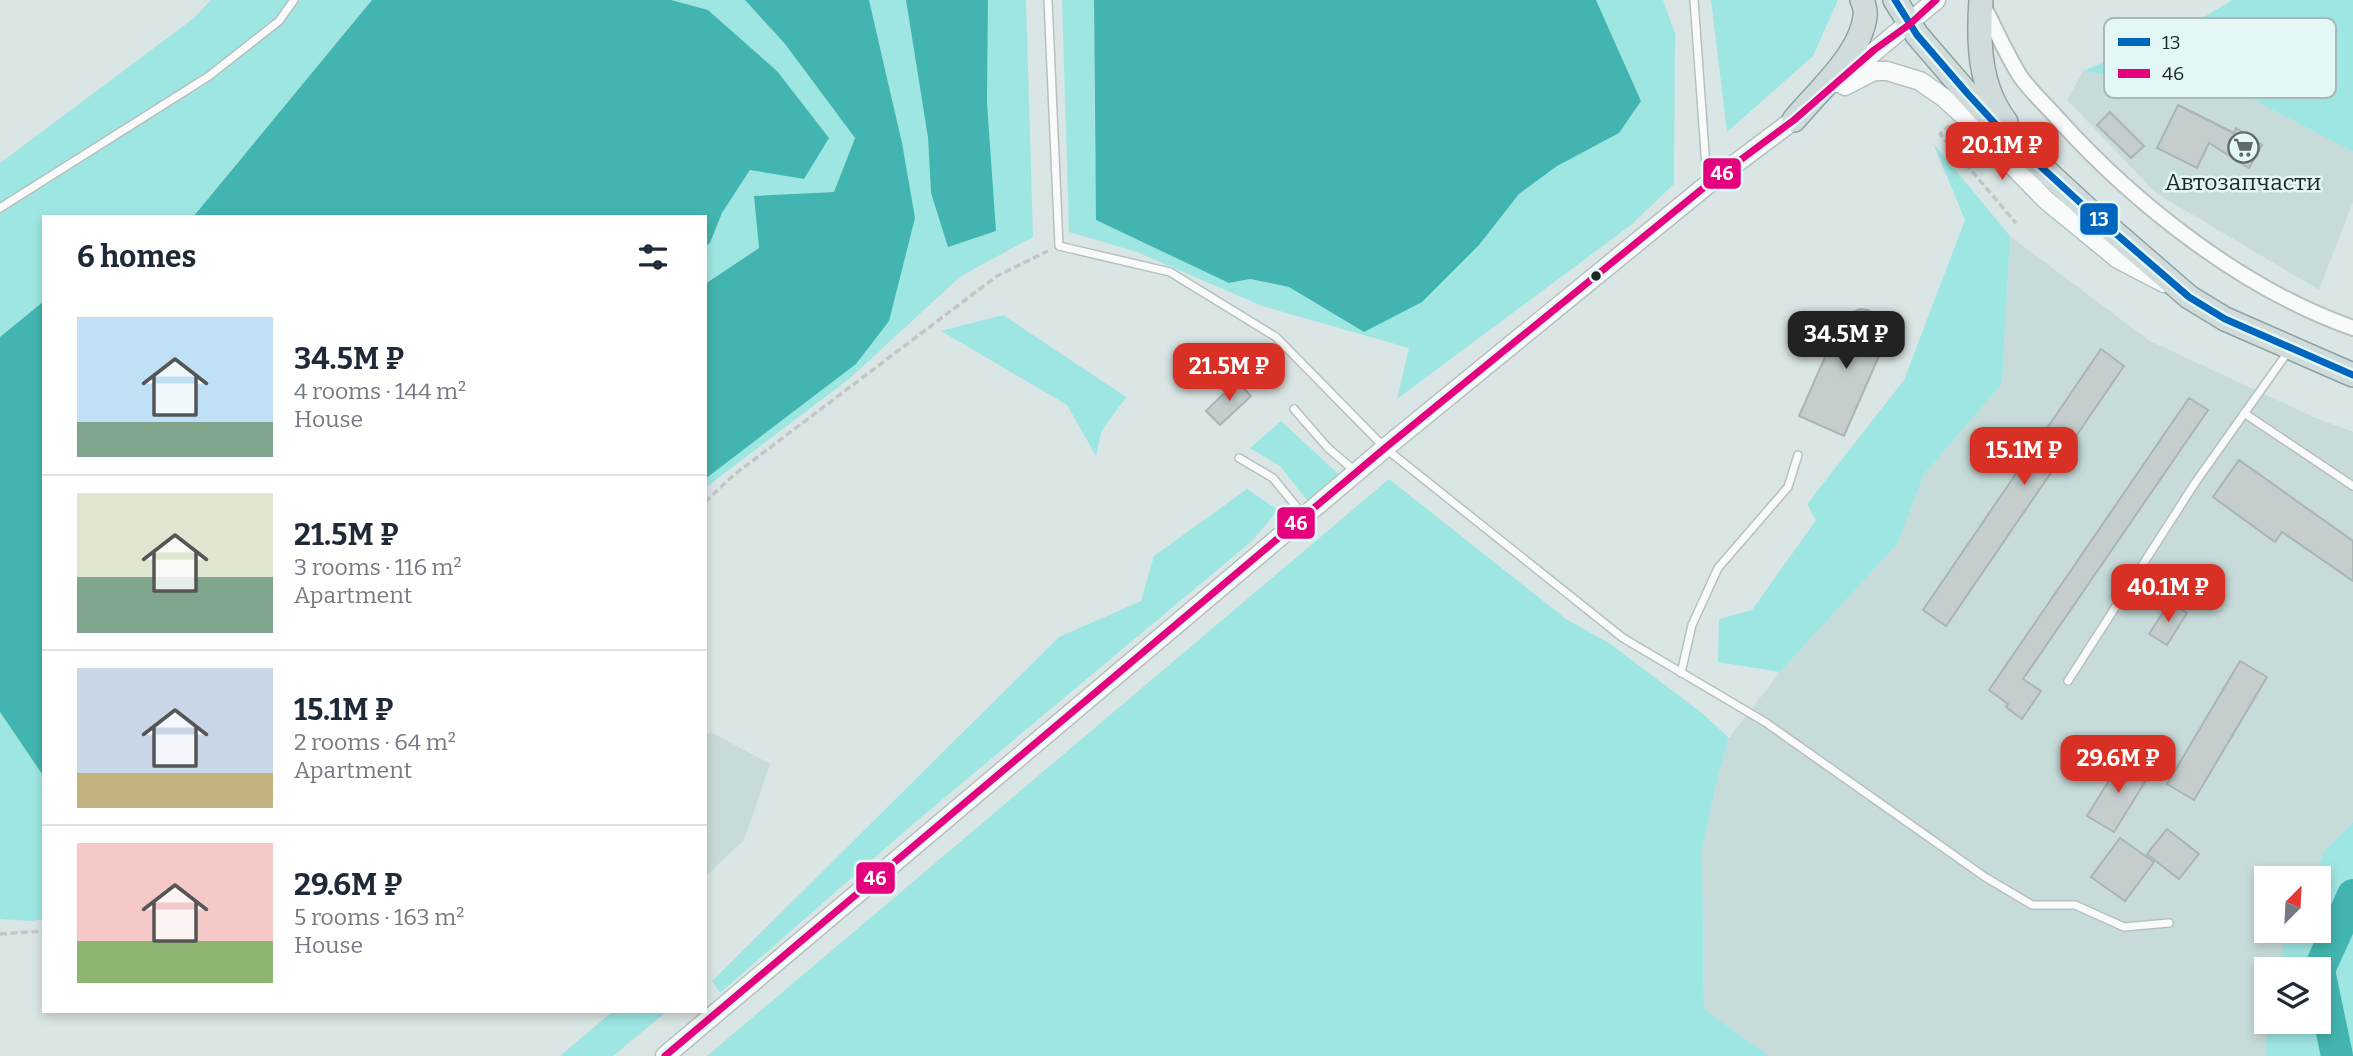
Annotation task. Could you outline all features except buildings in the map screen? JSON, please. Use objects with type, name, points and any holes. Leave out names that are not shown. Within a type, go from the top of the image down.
[{"type":"highway","points":[[1794,120],[1850,54],[1860,35],[1866,14],[1862,0]]},
{"type":"highway","points":[[1895,0],[1910,24],[1966,93],[2001,130],[2189,297],[2225,319],[2353,375]]},
{"type":"highway","points":[[1980,0],[1979,47],[1986,83],[1999,113],[2031,155]]},
{"type":"street","points":[[665,1056],[1385,448],[1707,185],[1794,120],[1936,0]]},
{"type":"street","points":[[1980,0],[2021,77],[2084,147],[2141,200],[2261,287],[2353,328]]},
{"type":"street","points":[[1812,105],[1874,71],[1887,71],[1920,81],[1943,97],[2046,200],[2118,259],[2189,297]]},
{"type":"lane","points":[[0,208],[209,76],[279,20],[294,0]]},
{"type":"lane","points":[[1048,0],[1059,246],[1170,272],[1276,337],[1385,448],[1623,638],[1765,722],[1985,877],[2032,905],[2075,905],[2124,927],[2169,923]]},
{"type":"lane","points":[[1693,0],[1707,185]]},
{"type":"lane","points":[[2068,681],[2195,483],[2290,349]]},
{"type":"lane","points":[[1294,409],[1328,448],[1357,472]]},
{"type":"lane","points":[[2244,414],[2353,486]]},
{"type":"lane","points":[[1682,673],[1692,625],[1717,568],[1788,487],[1798,455]]},
{"type":"lane","points":[[1239,458],[1273,478],[1304,517]]},
{"type":"path","points":[[707,500],[735,474],[997,276],[1059,246]]},
{"type":"path","points":[[0,934],[42,931]]},
{"type":"shaded area","points":[[211,0],[372,0],[195,215],[42,215],[42,303],[0,337],[0,163],[194,18]]},
{"type":"shaded area","points":[[372,0],[671,0],[708,10],[777,71],[829,138],[804,179],[750,170],[722,213],[707,245],[707,215],[195,215]]},
{"type":"shaded area","points":[[671,0],[745,0],[785,44],[855,138],[834,192],[755,196],[759,248],[707,283],[707,245],[722,213],[751,169],[804,179],[777,71],[708,10]]},
{"type":"shaded area","points":[[745,0],[869,0],[902,143],[915,218],[889,321],[856,364],[707,477],[707,283],[759,248],[754,196],[834,192],[855,138],[785,44]]},
{"type":"shaded area","points":[[869,0],[906,0],[928,138],[931,193],[949,247],[987,103],[988,0],[1026,0],[1033,237],[961,276],[849,379],[707,486],[707,476],[902,143]]},
{"type":"shaded area","points":[[906,0],[988,0],[987,103],[996,231],[948,247],[931,193],[928,138]]},
{"type":"shaded area","points":[[1062,0],[1094,0],[1095,164],[1229,283],[1249,279],[1289,287],[1364,332],[1479,245],[1519,194],[1641,101],[1596,0],[1663,0],[1675,33],[1674,184],[1631,225],[1397,399],[1409,348],[1262,306],[1137,252],[1069,232]]},
{"type":"shaded area","points":[[1094,0],[1596,0],[1641,101],[1619,133],[1557,166],[1519,194],[1479,245],[1422,302],[1364,332],[1289,287],[1250,279],[1229,283],[1096,220]]},
{"type":"shaded area","points":[[1711,0],[1838,0],[1813,56],[1727,132]]},
{"type":"shaded area","points":[[2232,0],[2353,0],[2353,152],[2250,98],[2336,98],[2336,18],[2202,18]]},
{"type":"shaded area","points":[[2104,62],[2104,74],[2083,71]]},
{"type":"shaded area","points":[[2083,71],[2104,74],[2104,98],[2250,98],[2353,152],[2353,202],[2319,290],[2156,193],[2067,100]]},
{"type":"shaded area","points":[[1933,143],[2010,236],[2002,384],[1924,474],[1898,543],[1780,672],[1718,662],[1719,619],[1752,610],[1816,520],[1807,504],[1904,380],[1965,220]]},
{"type":"shaded area","points":[[2010,236],[2150,341],[2316,418],[2353,432],[2353,822],[2326,849],[2319,866],[2254,866],[2254,943],[2288,943],[2282,957],[2254,957],[2254,1034],[2267,1034],[2265,1056],[1769,1056],[1704,1009],[1702,850],[1729,738],[1780,672],[1898,543],[1924,474],[2002,384]]},
{"type":"shaded area","points":[[42,303],[42,774],[0,712],[0,337]]},
{"type":"shaded area","points":[[1003,315],[1126,397],[1101,432],[1096,456],[1067,405],[941,331]]},
{"type":"shaded area","points":[[1281,421],[1346,481],[1314,509],[1280,466],[1250,448]]},
{"type":"shaded area","points":[[1389,479],[1566,619],[1609,643],[1702,713],[1729,738],[1702,850],[1704,1009],[1769,1056],[707,1056]]},
{"type":"shaded area","points":[[1247,489],[1278,510],[1253,540],[912,825],[720,993],[712,981],[1059,637],[1141,601],[1154,556]]},
{"type":"shaded area","points":[[0,712],[42,774],[42,919],[0,919]]},
{"type":"shaded area","points":[[711,732],[770,764],[744,840],[707,875],[707,734]]},
{"type":"shaded area","points":[[2353,822],[2353,1056],[2265,1056],[2267,1034],[2331,1034],[2331,957],[2280,957],[2285,943],[2331,943],[2331,866],[2318,866],[2326,849]]},
{"type":"shaded area","points":[[611,1013],[665,1013],[613,1056],[560,1056]]},
{"type":"waterway","points":[[2325,957],[2353,895]]},
{"type":"waterway","points":[[2331,1027],[2337,1056]]},
{"type":"transit line","name":"13","points":[[1895,0],[1917,35],[2001,130],[2189,297],[2225,319],[2353,375]]},
{"type":"transit line","name":"46","points":[[665,1056],[1385,448],[1707,185],[1794,120],[1936,0]]},
{"type":"place","name":"Автозапчасти","points":[[2243,148]]}]
